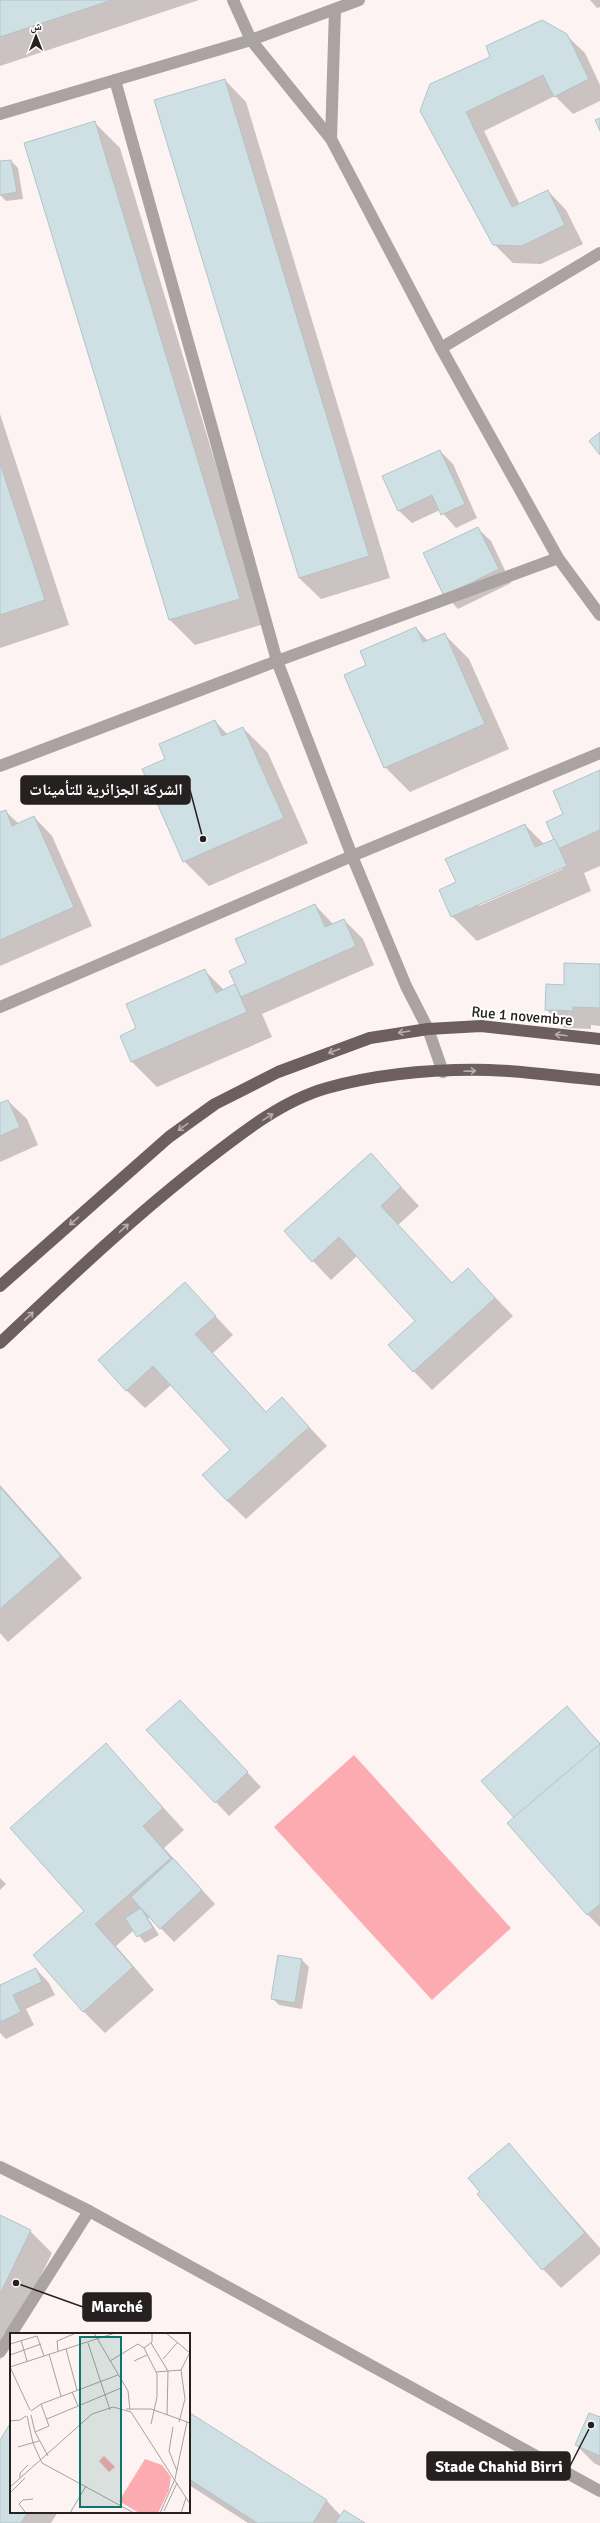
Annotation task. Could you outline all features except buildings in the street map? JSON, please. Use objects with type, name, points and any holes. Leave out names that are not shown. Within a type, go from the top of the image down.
[{"type":"main road","name":"Rue 1 novembre","points":[[0,1286],[169,1137],[215,1104],[278,1072],[370,1038],[428,1029],[481,1026],[600,1039]]},
{"type":"main road","points":[[0,1343],[141,1212],[235,1138],[289,1104],[326,1088],[376,1078],[443,1072],[490,1070],[600,1080]]},
{"type":"street","points":[[233,0],[251,40],[331,139],[441,348],[558,558],[600,615]]},
{"type":"street","points":[[0,114],[251,40],[359,0]]},
{"type":"street","points":[[331,139],[335,9]]},
{"type":"street","points":[[115,80],[277,661],[352,856],[406,986],[428,1029],[443,1072]]},
{"type":"street","points":[[441,348],[600,253]]},
{"type":"street","points":[[0,766],[277,661],[558,558]]},
{"type":"street","points":[[0,1007],[352,856],[600,753]]},
{"type":"street","points":[[0,2166],[89,2211],[600,2491]]},
{"type":"street","points":[[12,2333],[89,2211]]},
{"type":"street","points":[[0,2352],[10,2336]]},
{"type":"shaded area","points":[[354,1755],[511,1928],[432,2000],[274,1827]]},
{"type":"place","name":"الشركة الجزائرية للتأمينات","points":[[203,839]]},
{"type":"place","name":"Marché","points":[[16,2283]]},
{"type":"place","name":"Stade Chahid Birri","points":[[591,2425]]}]
